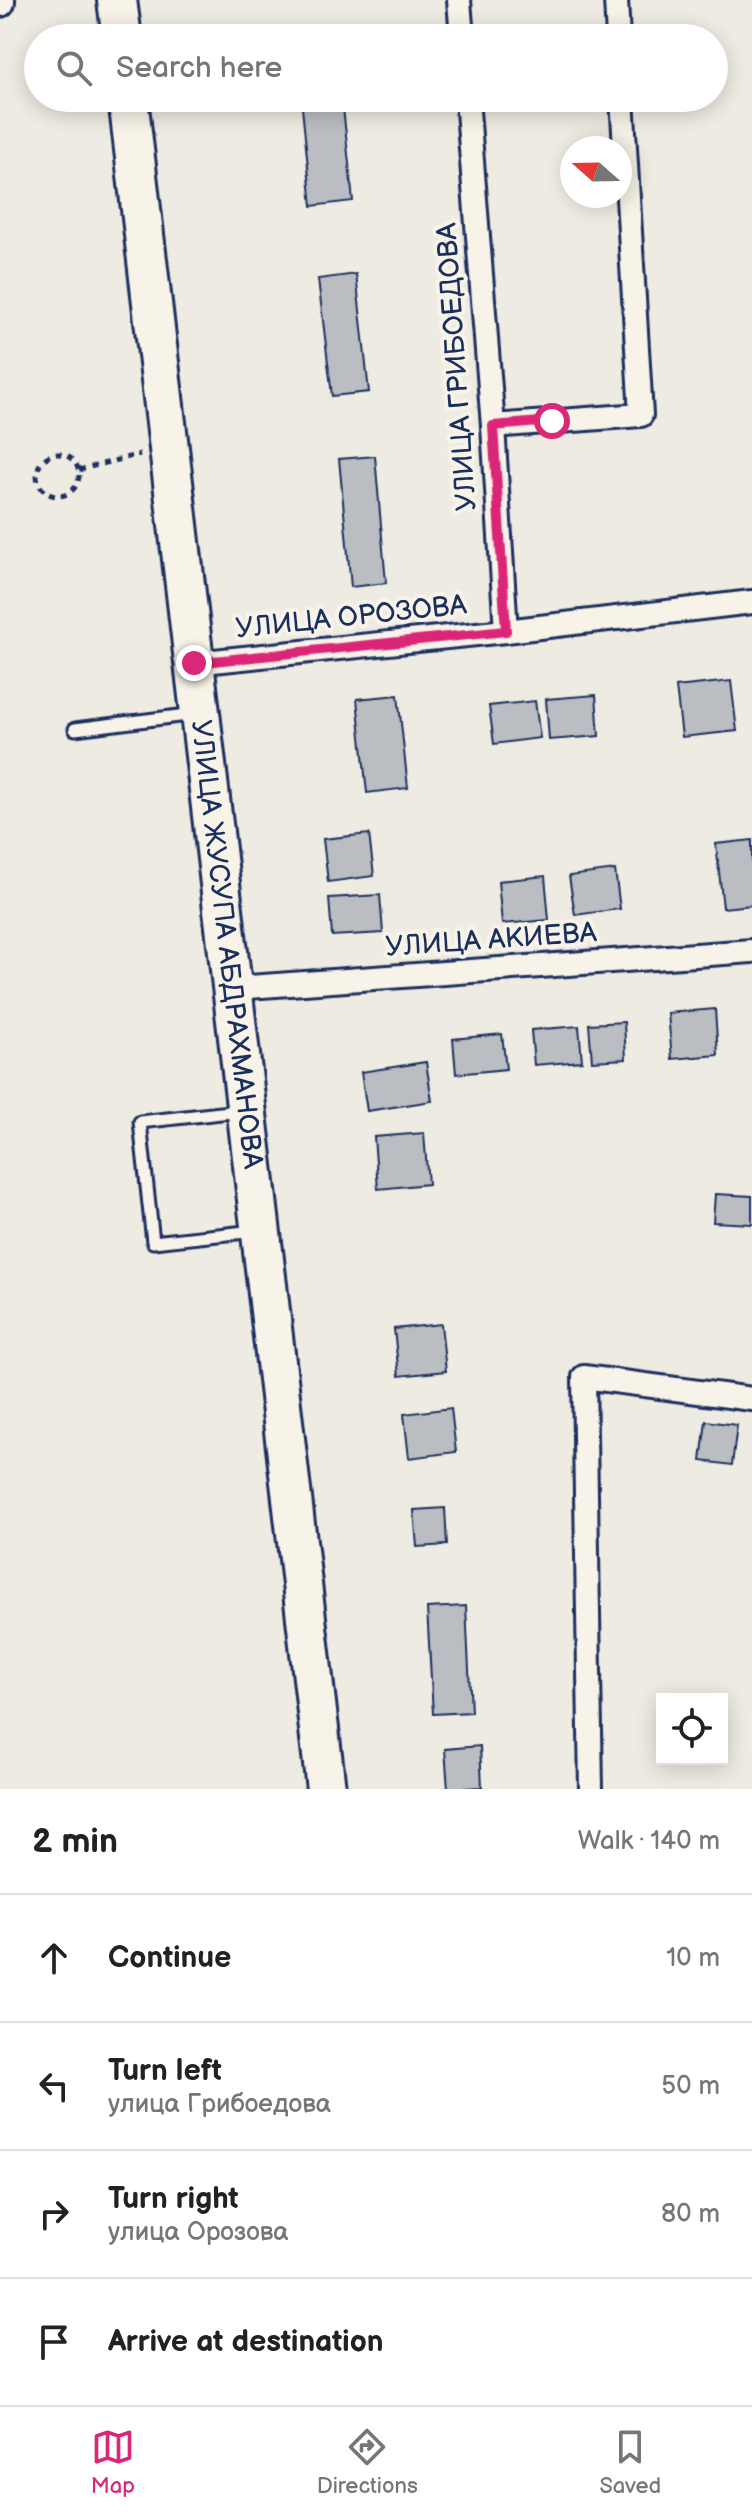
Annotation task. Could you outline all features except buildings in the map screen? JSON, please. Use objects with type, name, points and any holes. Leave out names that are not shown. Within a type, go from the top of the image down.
[{"type":"highway","points":[[117,0],[120,24]]},
{"type":"highway","name":"УЛИЦА ЖУСУПА АБДРАХМАНОВА","points":[[130,112],[326,1789]]},
{"type":"street","points":[[459,0],[461,24]]},
{"type":"street","points":[[616,0],[617,24]]},
{"type":"street","name":"УЛИЦА ГРИБОЕДОВА","points":[[468,112],[506,631]]},
{"type":"street","points":[[493,426],[641,415],[623,112]]},
{"type":"street","name":"УЛИЦА ОРОЗОВА","points":[[194,663],[752,602]]},
{"type":"street","name":"УЛИЦА АКИЕВА","points":[[234,988],[752,951]]},
{"type":"street","points":[[591,1789],[584,1377],[752,1399]]},
{"type":"lane","points":[[75,729],[200,713]]},
{"type":"lane","points":[[248,1110],[140,1122],[153,1242],[262,1231]]},
{"type":"path","points":[[79,470],[167,445]]},
{"type":"path","points":[[51,455],[65,455],[79,470],[77,484],[68,494],[48,494],[39,484],[38,470],[51,455]]},
{"type":"route","points":[[194,663],[506,631],[493,426],[552,421]]}]
